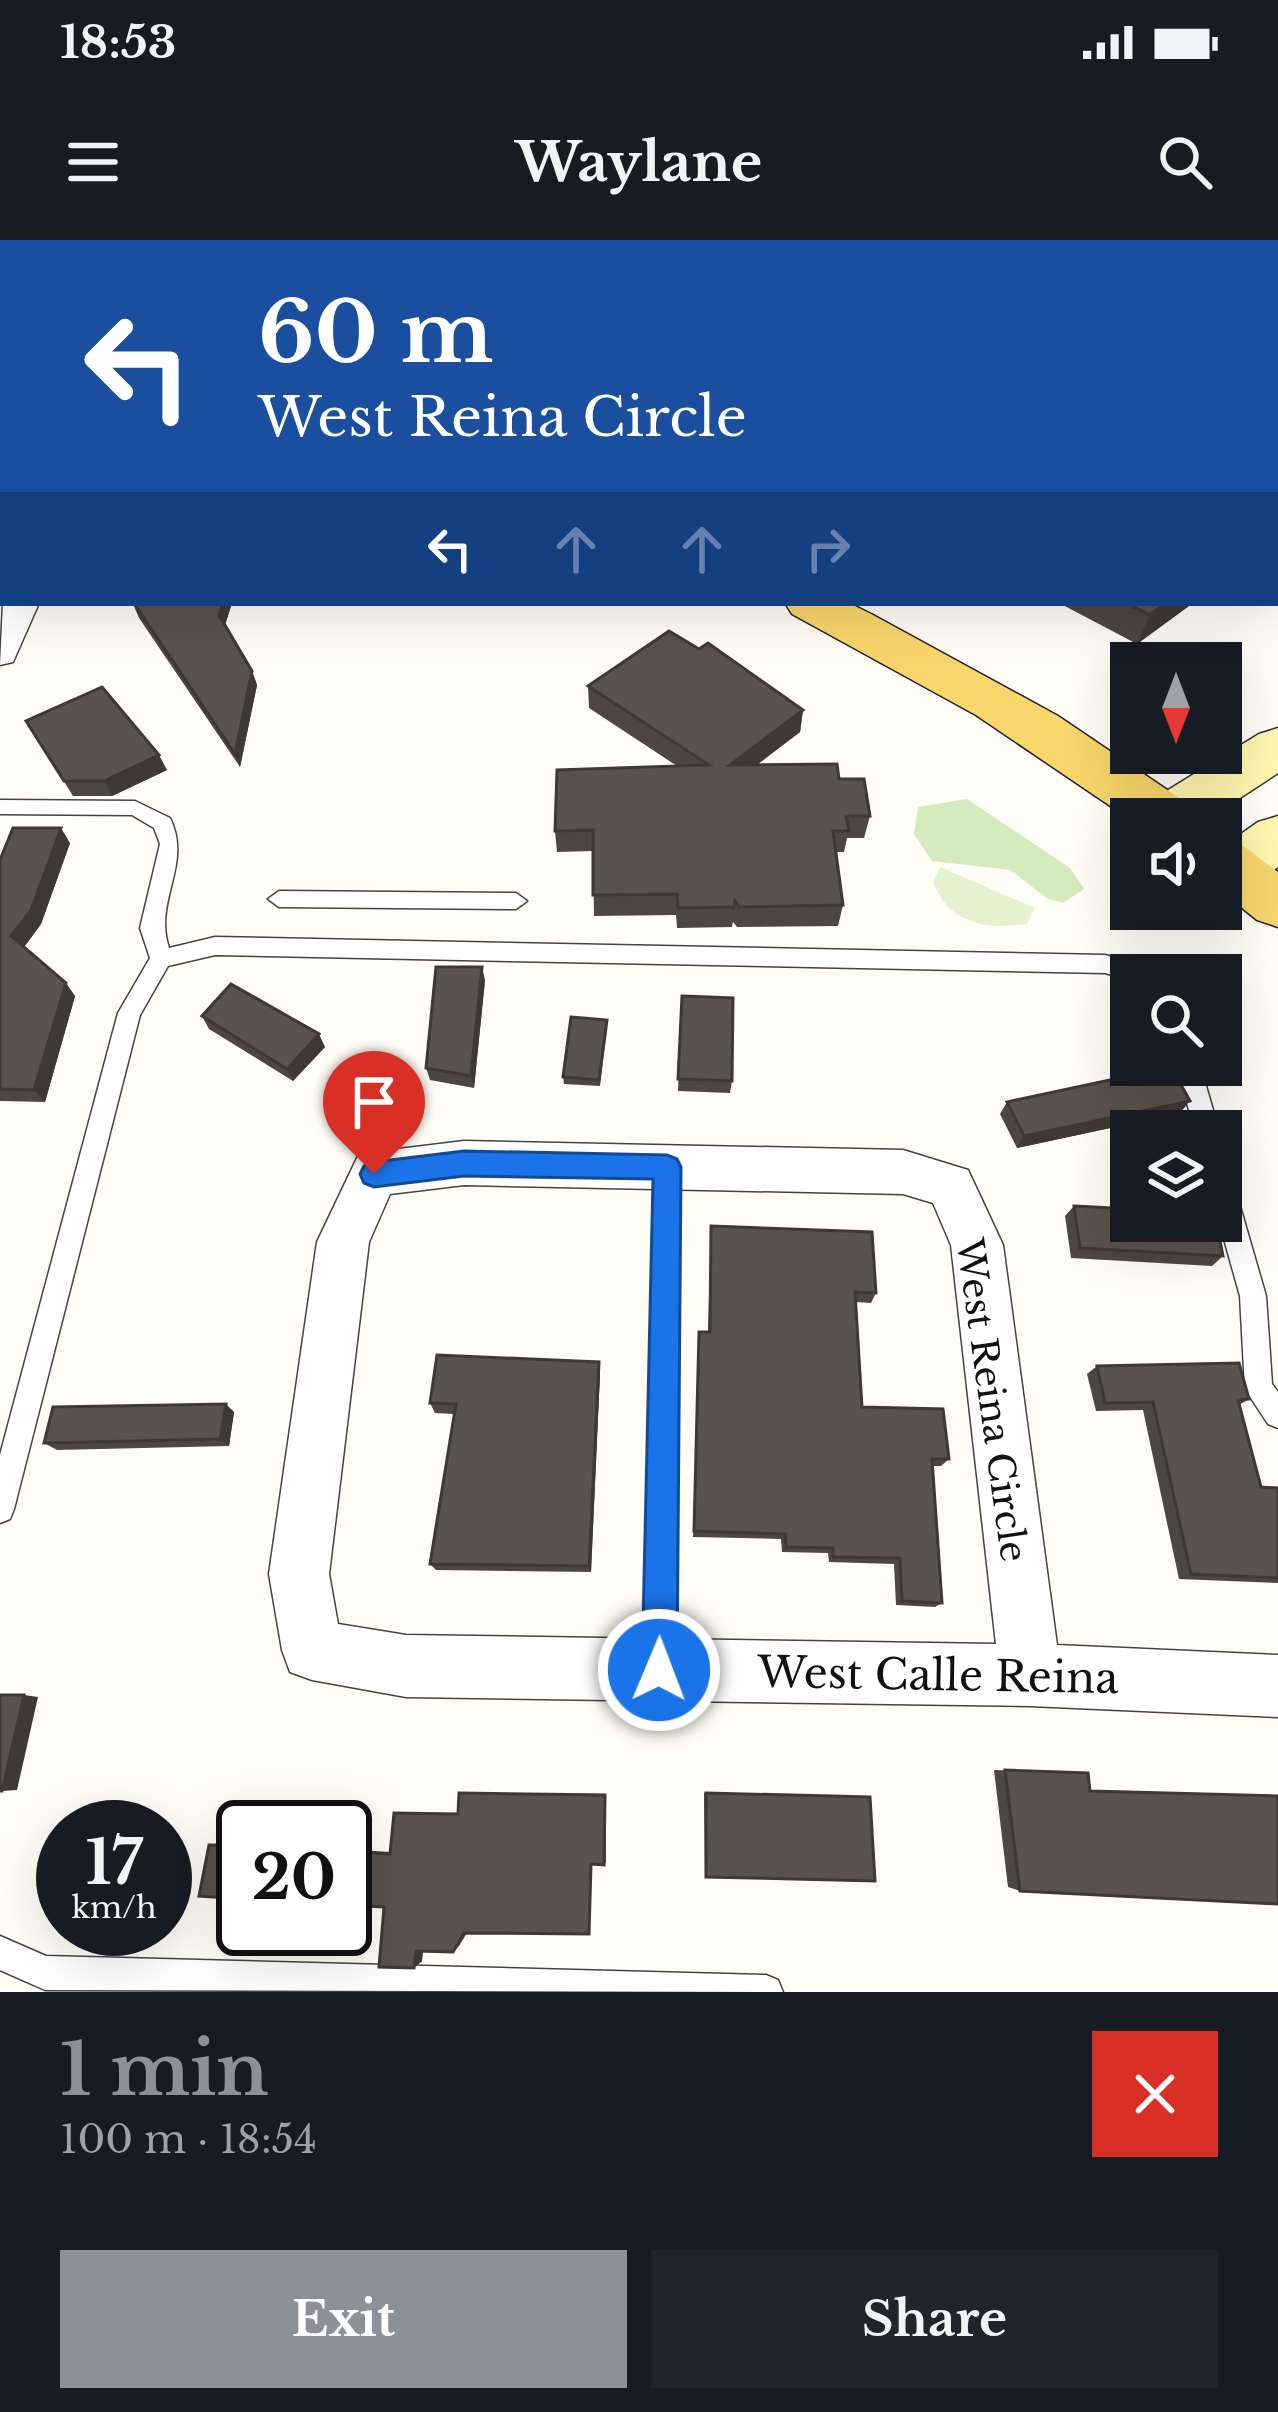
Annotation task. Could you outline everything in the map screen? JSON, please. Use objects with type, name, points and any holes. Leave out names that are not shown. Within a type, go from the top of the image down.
[{"type":"main road","points":[[815,606],[1006,710],[1142,798]]},
{"type":"main road","points":[[1244,855],[1278,904]]},
{"type":"street","points":[[0,653],[20,606]]},
{"type":"street","points":[[1199,798],[1278,747]]},
{"type":"street","name":"West Reina Circle","points":[[312,1650],[299,1574],[302,1550],[344,1241],[374,1174],[464,1163],[903,1172],[950,1186],[977,1244],[1030,1675]]},
{"type":"street","name":"West Calle Reina","points":[[312,1650],[406,1666],[1030,1675],[1278,1686]]},
{"type":"lane","points":[[0,807],[135,808],[163,823],[170,844],[151,928],[161,959]]},
{"type":"lane","points":[[279,899],[516,901]]},
{"type":"lane","points":[[0,1509],[129,1013],[161,959],[214,946],[1110,965]]},
{"type":"lane","points":[[659,1670],[667,1167]]},
{"type":"lane","points":[[1238,1242],[1253,1296],[1259,1389],[1278,1414]]},
{"type":"lane","points":[[0,1953],[45,1973],[766,1992]]},
{"type":"green space","points":[[967,799],[1070,868],[1084,889],[1063,903],[1048,899],[1010,870],[932,861],[914,834],[918,807]]},
{"type":"green space","points":[[940,867],[1035,908],[1027,924],[997,926],[959,915],[933,882]]},
{"type":"building","points":[[136,606],[222,606],[219,615],[252,671],[235,754]]},
{"type":"building","points":[[1132,606],[1162,606],[1150,615]]},
{"type":"building","points":[[669,631],[699,649],[708,643],[803,710],[730,765],[837,764],[839,779],[864,779],[870,816],[846,816],[849,831],[833,831],[843,905],[739,907],[735,901],[734,907],[678,908],[677,894],[593,895],[593,830],[555,831],[557,770],[709,765],[588,686]]},
{"type":"building","points":[[102,687],[159,755],[104,781],[64,781],[26,721]]},
{"type":"building","points":[[13,828],[61,828],[31,910],[11,936],[66,983],[34,1090],[0,1089],[0,860]]},
{"type":"building","points":[[436,967],[482,967],[471,1076],[426,1068]]},
{"type":"building","points":[[231,984],[319,1034],[287,1069],[202,1016]]},
{"type":"building","points":[[682,996],[733,998],[732,1081],[678,1079]]},
{"type":"building","points":[[571,1017],[607,1020],[599,1080],[563,1077]]},
{"type":"building","points":[[1110,1080],[1110,1086],[1182,1086],[1190,1101],[1147,1110],[1110,1110],[1110,1118],[1024,1136],[1007,1102]]},
{"type":"building","points":[[1074,1206],[1110,1208],[1110,1242],[1220,1242],[1223,1256],[1080,1248]]},
{"type":"building","points":[[711,1226],[872,1232],[876,1293],[855,1292],[862,1407],[943,1409],[949,1459],[932,1459],[942,1603],[902,1601],[900,1558],[833,1557],[833,1548],[786,1547],[785,1534],[694,1531],[699,1332],[710,1332]]},
{"type":"building","points":[[437,1355],[599,1362],[589,1566],[430,1564],[456,1404],[430,1403]]},
{"type":"building","points":[[1239,1363],[1249,1399],[1238,1400],[1261,1487],[1278,1488],[1278,1578],[1191,1574],[1153,1402],[1105,1403],[1097,1366]]},
{"type":"building","points":[[226,1404],[220,1439],[44,1443],[53,1407]]},
{"type":"building","points":[[0,1695],[24,1695],[2,1791],[0,1791]]},
{"type":"building","points":[[1005,1770],[1088,1773],[1090,1791],[1278,1796],[1278,1904],[1020,1891]]},
{"type":"building","points":[[459,1793],[605,1795],[604,1865],[591,1864],[589,1934],[464,1933],[453,1952],[416,1951],[414,1968],[379,1967],[384,1907],[372,1906],[372,1853],[390,1854],[394,1813],[458,1814]]},
{"type":"building","points":[[706,1793],[870,1797],[875,1881],[706,1877]]},
{"type":"building","points":[[209,1845],[216,1845],[216,1897],[199,1896]]},
{"type":"route","points":[[374,1174],[464,1163],[667,1167],[659,1670]]}]
